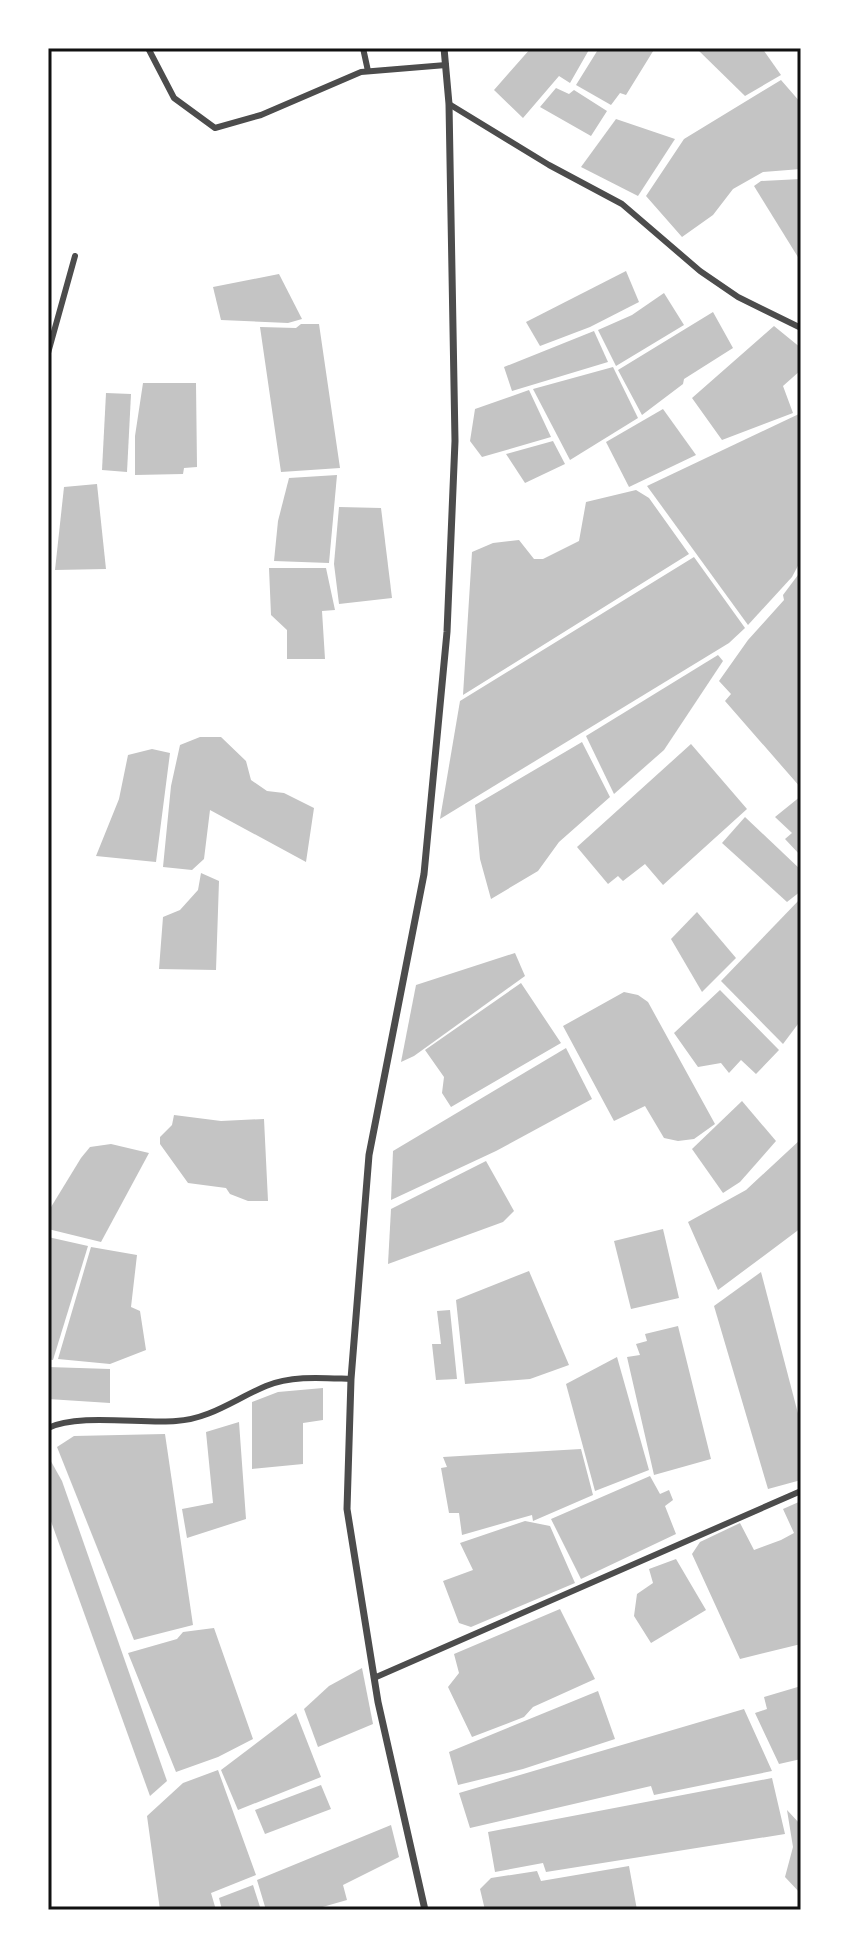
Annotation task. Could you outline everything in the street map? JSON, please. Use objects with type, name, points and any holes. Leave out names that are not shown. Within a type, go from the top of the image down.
[{"type":"street","points":[[148,48],[174,98],[215,128],[261,115],[368,71],[446,65]]},
{"type":"street","points":[[363,48],[368,71]]},
{"type":"street","points":[[425,1910],[374,1678],[347,1509],[351,1379],[369,1155],[424,874],[447,632],[455,441],[449,104],[444,48]]},
{"type":"street","points":[[449,104],[549,165],[622,204],[726,289],[801,328]]},
{"type":"street","points":[[48,353],[75,256]]},
{"type":"street","points":[[48,1428],[70,1422],[178,1421],[208,1415],[269,1384],[316,1377],[351,1379]]},
{"type":"street","points":[[374,1678],[801,1491]]},
{"type":"building","points":[[531,48],[590,48],[570,83],[559,76],[523,118],[494,90]]},
{"type":"building","points":[[599,48],[655,48],[626,95],[620,93],[611,105],[576,85]]},
{"type":"building","points":[[696,48],[762,48],[781,75],[745,96]]},
{"type":"building","points":[[781,80],[801,103],[801,169],[763,172],[733,189],[713,215],[682,237],[646,196],[684,139]]},
{"type":"building","points":[[556,88],[569,94],[574,90],[607,111],[591,136],[540,107]]},
{"type":"building","points":[[616,119],[675,139],[638,196],[581,167]]},
{"type":"building","points":[[801,179],[801,262],[754,186],[761,181]]},
{"type":"building","points":[[626,271],[639,302],[590,327],[540,346],[526,322]]},
{"type":"building","points":[[279,274],[302,319],[288,323],[221,320],[213,287]]},
{"type":"building","points":[[664,293],[684,325],[616,366],[598,330],[632,315]]},
{"type":"building","points":[[713,312],[733,348],[684,379],[683,384],[642,415],[618,370]]},
{"type":"building","points":[[301,324],[319,324],[340,468],[281,472],[260,327],[296,328]]},
{"type":"building","points":[[774,326],[801,348],[801,370],[783,386],[793,413],[722,440],[692,398]]},
{"type":"building","points":[[594,331],[608,362],[512,391],[504,367]]},
{"type":"building","points":[[613,367],[638,418],[570,460],[533,389]]},
{"type":"building","points":[[143,383],[196,383],[197,467],[184,468],[183,474],[135,475],[135,436]]},
{"type":"building","points":[[529,390],[551,437],[482,457],[470,441],[475,409]]},
{"type":"building","points":[[106,393],[131,394],[127,472],[102,470]]},
{"type":"building","points":[[663,409],[696,455],[629,487],[606,442]]},
{"type":"building","points":[[801,413],[801,560],[792,577],[748,625],[647,486]]},
{"type":"building","points":[[553,441],[565,464],[525,483],[506,454]]},
{"type":"building","points":[[337,475],[329,563],[274,561],[278,521],[289,478]]},
{"type":"building","points":[[97,484],[106,569],[55,570],[64,487]]},
{"type":"building","points":[[636,490],[649,498],[689,554],[463,695],[472,552],[493,543],[519,540],[534,559],[543,559],[579,541],[586,502]]},
{"type":"building","points":[[339,507],[381,508],[392,598],[339,604],[334,564]]},
{"type":"building","points":[[694,557],[745,628],[729,643],[440,819],[460,701]]},
{"type":"building","points":[[269,568],[326,568],[335,610],[322,611],[325,659],[287,659],[287,630],[271,615]]},
{"type":"building","points":[[801,571],[801,788],[725,701],[731,694],[719,681],[748,640],[784,600],[783,595]]},
{"type":"building","points":[[718,655],[723,661],[664,750],[614,794],[586,736]]},
{"type":"building","points":[[200,737],[221,737],[246,761],[251,780],[267,791],[284,793],[314,808],[306,862],[210,810],[204,859],[192,870],[163,867],[171,786],[180,745]]},
{"type":"building","points":[[582,742],[610,797],[559,842],[538,871],[491,899],[480,859],[475,805]]},
{"type":"building","points":[[691,744],[747,809],[663,885],[645,864],[623,881],[618,876],[608,884],[577,847]]},
{"type":"building","points":[[152,749],[170,753],[156,862],[96,856],[119,799],[128,755]]},
{"type":"building","points":[[801,796],[801,856],[785,839],[792,833],[775,817]]},
{"type":"building","points":[[745,817],[801,870],[801,891],[787,902],[722,843]]},
{"type":"building","points":[[201,873],[219,881],[216,970],[159,969],[163,917],[180,910],[198,890]]},
{"type":"building","points":[[801,898],[801,1020],[783,1044],[721,981]]},
{"type":"building","points":[[697,912],[736,958],[702,992],[671,939]]},
{"type":"building","points":[[515,953],[525,976],[414,1056],[401,1062],[416,985]]},
{"type":"building","points":[[521,983],[561,1043],[451,1107],[442,1093],[444,1077],[425,1050]]},
{"type":"building","points":[[720,990],[779,1050],[756,1074],[741,1060],[729,1073],[721,1063],[698,1067],[674,1033]]},
{"type":"building","points":[[624,992],[638,995],[648,1002],[715,1124],[694,1139],[678,1141],[664,1138],[645,1106],[614,1121],[563,1026]]},
{"type":"building","points":[[566,1048],[592,1099],[496,1151],[391,1200],[393,1151]]},
{"type":"building","points":[[742,1101],[776,1141],[740,1182],[723,1193],[692,1149]]},
{"type":"building","points":[[174,1115],[221,1121],[264,1119],[268,1201],[248,1201],[230,1194],[226,1188],[188,1183],[160,1144],[160,1137],[172,1125]]},
{"type":"building","points":[[801,1139],[801,1228],[718,1290],[688,1222],[746,1190]]},
{"type":"building","points":[[111,1144],[149,1153],[101,1242],[48,1229],[48,1212],[81,1158],[90,1147]]},
{"type":"building","points":[[486,1161],[514,1211],[503,1222],[388,1264],[391,1209]]},
{"type":"building","points":[[663,1229],[679,1298],[631,1309],[614,1241]]},
{"type":"building","points":[[48,1237],[88,1246],[53,1360],[48,1359]]},
{"type":"building","points":[[91,1247],[137,1255],[131,1307],[140,1311],[146,1350],[110,1364],[58,1359]]},
{"type":"building","points":[[529,1271],[569,1365],[530,1379],[465,1384],[456,1300]]},
{"type":"building","points":[[761,1272],[801,1425],[801,1480],[768,1489],[714,1306]]},
{"type":"building","points":[[450,1310],[457,1379],[436,1380],[432,1344],[441,1344],[437,1311]]},
{"type":"building","points":[[678,1326],[711,1459],[654,1475],[627,1357],[640,1355],[636,1344],[647,1341],[645,1334]]},
{"type":"building","points":[[617,1357],[649,1470],[595,1491],[566,1384]]},
{"type":"building","points":[[48,1367],[110,1369],[110,1403],[48,1399]]},
{"type":"building","points":[[323,1388],[323,1420],[303,1423],[303,1464],[252,1469],[252,1402],[278,1392]]},
{"type":"building","points":[[239,1422],[246,1519],[187,1538],[182,1509],[213,1503],[206,1432]]},
{"type":"building","points":[[165,1434],[193,1625],[134,1640],[57,1447],[74,1436]]},
{"type":"building","points":[[581,1449],[593,1495],[533,1521],[532,1515],[462,1535],[459,1513],[449,1513],[441,1468],[447,1467],[443,1457]]},
{"type":"building","points":[[48,1456],[62,1481],[167,1781],[150,1796],[48,1513]]},
{"type":"building","points":[[650,1476],[660,1494],[669,1490],[673,1500],[665,1506],[676,1534],[581,1579],[551,1519]]},
{"type":"building","points":[[801,1501],[801,1644],[740,1659],[692,1554],[700,1542],[740,1523],[754,1550],[781,1540],[794,1533],[783,1509]]},
{"type":"building","points":[[525,1521],[550,1526],[575,1583],[471,1627],[459,1623],[443,1581],[473,1570],[460,1543]]},
{"type":"building","points":[[676,1559],[706,1610],[651,1643],[634,1616],[637,1594],[653,1583],[649,1569]]},
{"type":"building","points":[[560,1609],[595,1679],[533,1707],[524,1717],[472,1737],[448,1687],[459,1673],[454,1654]]},
{"type":"building","points":[[214,1628],[253,1739],[218,1757],[176,1772],[128,1653],[177,1639],[183,1632]]},
{"type":"building","points":[[362,1668],[373,1724],[318,1747],[304,1709],[329,1686]]},
{"type":"building","points":[[801,1686],[801,1759],[779,1764],[755,1713],[767,1709],[764,1697]]},
{"type":"building","points":[[598,1691],[615,1739],[523,1769],[458,1785],[449,1752]]},
{"type":"building","points":[[744,1709],[772,1771],[654,1795],[651,1786],[470,1828],[459,1793]]},
{"type":"building","points":[[296,1713],[321,1777],[238,1810],[221,1770]]},
{"type":"building","points":[[218,1770],[256,1875],[211,1893],[216,1910],[160,1910],[147,1816],[183,1783]]},
{"type":"building","points":[[772,1778],[785,1834],[546,1872],[543,1863],[495,1872],[488,1832]]},
{"type":"building","points":[[321,1785],[331,1809],[265,1834],[255,1810]]},
{"type":"building","points":[[787,1810],[801,1825],[801,1894],[785,1877],[793,1847]]},
{"type":"building","points":[[391,1825],[399,1857],[343,1885],[347,1900],[312,1910],[266,1910],[257,1880]]},
{"type":"building","points":[[629,1866],[637,1910],[485,1910],[480,1889],[491,1878],[537,1871],[541,1881]]},
{"type":"building","points":[[253,1885],[261,1910],[222,1910],[219,1898]]}]
